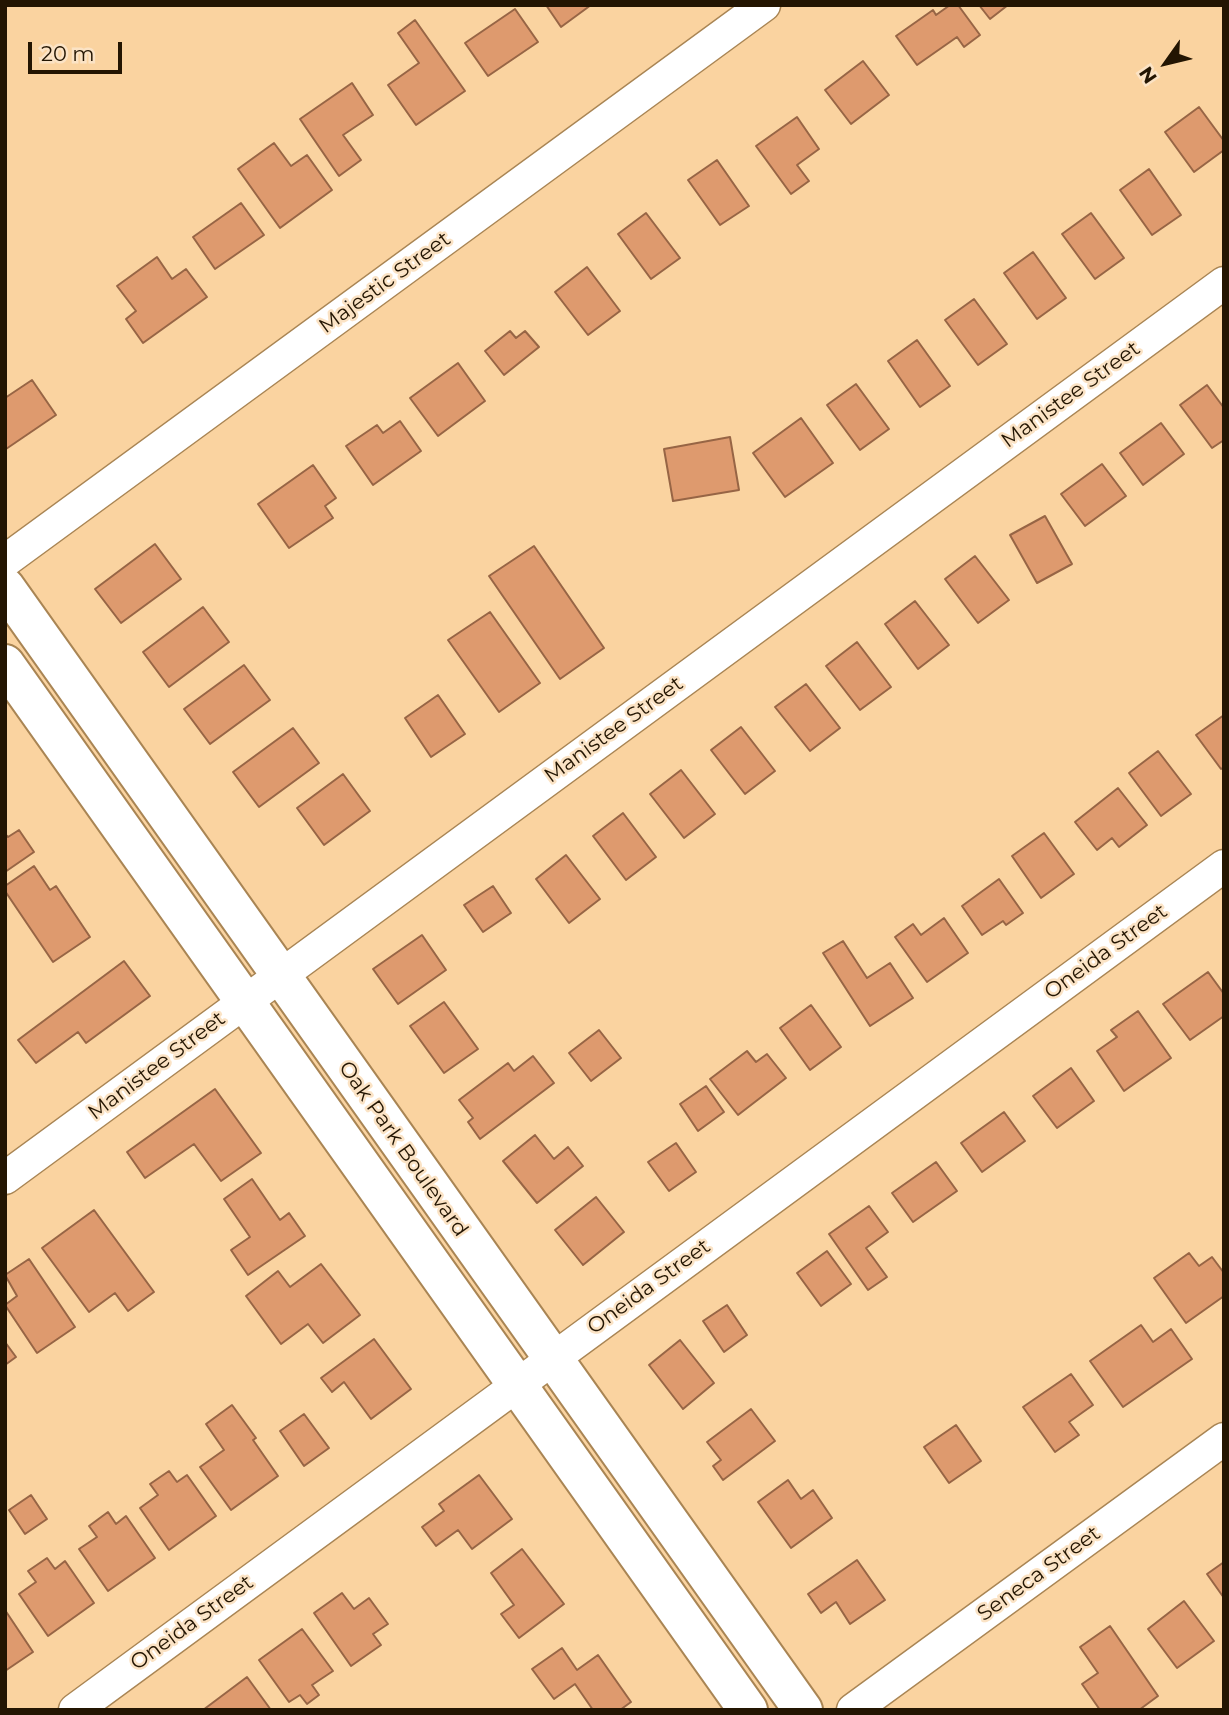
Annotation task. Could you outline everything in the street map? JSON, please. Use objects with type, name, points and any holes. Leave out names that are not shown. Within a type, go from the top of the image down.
[{"type":"street","name":"Majestic Street","points":[[5,561],[764,5]]},
{"type":"street","name":"Manistee Street","points":[[5,1178],[1224,283]]},
{"type":"street","name":"Oak Park Boulevard","points":[[5,587],[803,1710]]},
{"type":"street","name":"Oak Park Boulevard","points":[[5,664],[748,1710]]},
{"type":"street","name":"Oneida Street","points":[[75,1710],[1224,866]]},
{"type":"street","name":"Seneca Street","points":[[853,1710],[1224,1439]]},
{"type":"building","points":[[546,5],[591,5],[561,27]]},
{"type":"building","points":[[950,5],[958,5],[980,35],[964,47],[957,37],[917,65],[896,36],[933,10],[936,15]]},
{"type":"building","points":[[979,5],[1008,5],[990,19]]},
{"type":"building","points":[[515,9],[538,42],[488,76],[465,43]]},
{"type":"building","points":[[415,20],[465,91],[416,125],[388,85],[419,63],[398,33]]},
{"type":"building","points":[[863,61],[889,95],[851,124],[825,90]]},
{"type":"building","points":[[352,83],[373,115],[343,135],[361,160],[339,176],[300,119]]},
{"type":"building","points":[[1199,107],[1224,141],[1224,150],[1194,172],[1165,132]]},
{"type":"building","points":[[797,117],[819,149],[797,165],[809,181],[791,194],[756,146]]},
{"type":"building","points":[[274,143],[291,166],[307,155],[332,190],[280,228],[238,169]]},
{"type":"building","points":[[717,160],[749,206],[720,225],[688,180]]},
{"type":"building","points":[[1149,169],[1181,215],[1152,235],[1120,190]]},
{"type":"building","points":[[241,203],[264,235],[215,269],[193,237]]},
{"type":"building","points":[[646,213],[680,258],[651,279],[618,234]]},
{"type":"building","points":[[1091,213],[1124,258],[1095,279],[1062,234]]},
{"type":"building","points":[[1033,252],[1066,298],[1037,319],[1004,273]]},
{"type":"building","points":[[157,257],[172,279],[186,269],[207,297],[143,343],[126,319],[136,311],[117,286]]},
{"type":"building","points":[[587,267],[620,311],[588,335],[555,292]]},
{"type":"building","points":[[974,299],[1007,344],[978,365],[945,320]]},
{"type":"building","points":[[510,331],[516,338],[525,331],[539,347],[504,375],[485,351]]},
{"type":"building","points":[[917,340],[950,386],[920,407],[888,361]]},
{"type":"building","points":[[458,363],[485,401],[438,436],[410,398]]},
{"type":"building","points":[[32,380],[56,415],[6,449],[5,398]]},
{"type":"building","points":[[856,384],[889,429],[860,450],[827,405]]},
{"type":"building","points":[[1207,385],[1224,408],[1224,440],[1212,448],[1180,405]]},
{"type":"building","points":[[801,418],[833,463],[785,497],[753,453]]},
{"type":"building","points":[[400,421],[421,451],[373,485],[346,446],[377,425],[383,433]]},
{"type":"building","points":[[1161,423],[1184,454],[1143,485],[1120,453]]},
{"type":"building","points":[[730,437],[739,490],[673,501],[664,449]]},
{"type":"building","points":[[1102,464],[1126,496],[1085,526],[1061,494]]},
{"type":"building","points":[[313,465],[336,498],[325,506],[333,518],[289,548],[258,504]]},
{"type":"building","points":[[1045,516],[1072,564],[1037,583],[1010,535]]},
{"type":"building","points":[[155,544],[181,579],[121,623],[95,589]]},
{"type":"building","points":[[534,546],[604,648],[560,679],[489,576]]},
{"type":"building","points":[[975,556],[1009,600],[978,623],[945,579]]},
{"type":"building","points":[[915,601],[949,645],[918,669],[885,624]]},
{"type":"building","points":[[203,607],[229,642],[169,687],[143,652]]},
{"type":"building","points":[[490,612],[540,683],[499,712],[448,640]]},
{"type":"building","points":[[857,642],[891,687],[860,710],[826,666]]},
{"type":"building","points":[[244,665],[270,700],[210,744],[184,709]]},
{"type":"building","points":[[806,684],[840,728],[810,751],[775,707]]},
{"type":"building","points":[[438,695],[465,734],[431,757],[405,718]]},
{"type":"building","points":[[1224,715],[1224,767],[1221,769],[1196,735]]},
{"type":"building","points":[[741,727],[775,771],[745,794],[711,750]]},
{"type":"building","points":[[293,728],[319,763],[259,807],[233,772]]},
{"type":"building","points":[[1158,751],[1191,794],[1161,816],[1129,773]]},
{"type":"building","points":[[681,770],[715,814],[684,838],[650,794]]},
{"type":"building","points":[[343,774],[370,811],[324,845],[297,808]]},
{"type":"building","points":[[1118,788],[1147,825],[1119,847],[1112,838],[1097,850],[1075,822]]},
{"type":"building","points":[[623,813],[656,857],[626,880],[593,836]]},
{"type":"building","points":[[19,830],[34,852],[5,872],[5,834],[8,837]]},
{"type":"building","points":[[1044,833],[1074,874],[1041,898],[1012,856]]},
{"type":"building","points":[[566,855],[600,899],[569,923],[536,879]]},
{"type":"building","points":[[34,866],[50,890],[56,886],[90,937],[53,962],[5,891],[5,886]]},
{"type":"building","points":[[999,879],[1023,913],[1006,925],[1003,921],[982,935],[962,906]]},
{"type":"building","points":[[493,886],[511,913],[483,932],[464,905]]},
{"type":"building","points":[[944,918],[968,953],[927,982],[895,937],[913,924],[921,935]]},
{"type":"building","points":[[422,935],[446,970],[398,1004],[373,969]]},
{"type":"building","points":[[843,941],[867,978],[890,963],[913,998],[870,1026],[823,953]]},
{"type":"building","points":[[124,961],[150,996],[86,1043],[78,1032],[36,1063],[18,1040]]},
{"type":"building","points":[[1208,972],[1224,994],[1224,1016],[1190,1040],[1163,1004]]},
{"type":"building","points":[[444,1002],[478,1049],[444,1073],[410,1026]]},
{"type":"building","points":[[811,1005],[841,1047],[810,1070],[780,1028]]},
{"type":"building","points":[[1138,1011],[1171,1058],[1124,1091],[1097,1051],[1117,1037],[1111,1030]]},
{"type":"building","points":[[599,1030],[621,1058],[591,1081],[569,1053]]},
{"type":"building","points":[[747,1051],[756,1062],[767,1054],[786,1078],[738,1115],[710,1079]]},
{"type":"building","points":[[533,1056],[554,1083],[480,1139],[468,1122],[473,1118],[459,1100],[508,1063],[514,1071]]},
{"type":"building","points":[[1071,1068],[1094,1101],[1057,1128],[1033,1096]]},
{"type":"building","points":[[706,1086],[724,1112],[698,1131],[680,1104]]},
{"type":"building","points":[[215,1089],[261,1153],[221,1181],[194,1144],[145,1178],[127,1152]]},
{"type":"building","points":[[1004,1112],[1025,1141],[982,1172],[961,1143]]},
{"type":"building","points":[[535,1135],[554,1159],[568,1147],[583,1166],[537,1203],[503,1161]]},
{"type":"building","points":[[676,1143],[696,1172],[669,1191],[648,1162]]},
{"type":"building","points":[[936,1162],[957,1191],[913,1222],[892,1193]]},
{"type":"building","points":[[252,1179],[280,1220],[289,1213],[305,1236],[248,1275],[231,1250],[250,1237],[224,1199]]},
{"type":"building","points":[[596,1197],[624,1232],[583,1265],[555,1230]]},
{"type":"building","points":[[869,1206],[888,1232],[866,1248],[887,1277],[868,1290],[829,1234]]},
{"type":"building","points":[[94,1210],[154,1292],[128,1311],[115,1293],[89,1312],[42,1248]]},
{"type":"building","points":[[827,1251],[851,1284],[821,1306],[797,1273]]},
{"type":"building","points":[[1189,1253],[1199,1266],[1212,1257],[1224,1273],[1224,1296],[1186,1323],[1154,1278]]},
{"type":"building","points":[[29,1259],[75,1327],[37,1353],[5,1305],[17,1296],[5,1275]]},
{"type":"building","points":[[321,1264],[360,1315],[323,1343],[308,1324],[281,1344],[246,1296],[278,1271],[290,1287]]},
{"type":"building","points":[[727,1305],[747,1335],[724,1352],[703,1321]]},
{"type":"building","points":[[1141,1325],[1153,1342],[1171,1329],[1192,1359],[1123,1407],[1090,1361]]},
{"type":"building","points":[[374,1339],[411,1389],[371,1419],[344,1382],[332,1392],[321,1378]]},
{"type":"building","points":[[680,1340],[714,1383],[683,1409],[649,1365]]},
{"type":"building","points":[[5,1342],[16,1357],[5,1365]]},
{"type":"building","points":[[1071,1374],[1093,1405],[1069,1422],[1079,1435],[1055,1452],[1023,1407]]},
{"type":"building","points":[[232,1405],[256,1438],[253,1440],[278,1476],[231,1510],[200,1467],[224,1450],[206,1424]]},
{"type":"building","points":[[751,1409],[775,1441],[723,1480],[713,1466],[721,1460],[707,1442]]},
{"type":"building","points":[[304,1414],[329,1448],[304,1466],[280,1431]]},
{"type":"building","points":[[956,1425],[981,1461],[949,1483],[924,1447]]},
{"type":"building","points":[[169,1471],[177,1482],[187,1475],[216,1516],[169,1550],[140,1508],[158,1495],[150,1484]]},
{"type":"building","points":[[479,1475],[512,1519],[472,1549],[458,1530],[436,1546],[422,1527],[444,1511],[439,1504]]},
{"type":"building","points":[[788,1480],[801,1499],[813,1490],[832,1518],[791,1548],[758,1502]]},
{"type":"building","points":[[31,1495],[47,1519],[25,1534],[9,1510]]},
{"type":"building","points":[[108,1512],[116,1524],[126,1516],[155,1558],[108,1591],[79,1549],[97,1537],[89,1526]]},
{"type":"building","points":[[522,1549],[564,1604],[519,1638],[501,1614],[514,1605],[491,1573]]},
{"type":"building","points":[[47,1558],[55,1569],[65,1561],[94,1603],[48,1636],[19,1594],[36,1582],[28,1571]]},
{"type":"building","points":[[857,1560],[885,1600],[850,1624],[836,1602],[821,1613],[808,1594]]},
{"type":"building","points":[[1224,1562],[1224,1598],[1207,1574]]},
{"type":"building","points":[[342,1593],[354,1609],[369,1598],[388,1624],[373,1634],[381,1645],[351,1666],[314,1613]]},
{"type":"building","points":[[1184,1601],[1214,1641],[1177,1668],[1148,1629]]},
{"type":"building","points":[[5,1610],[33,1652],[5,1671]]},
{"type":"building","points":[[1110,1626],[1158,1696],[1139,1710],[1100,1710],[1082,1684],[1098,1673],[1080,1647]]},
{"type":"building","points":[[302,1629],[333,1671],[312,1685],[319,1695],[307,1704],[300,1695],[289,1702],[259,1660]]},
{"type":"building","points":[[562,1648],[577,1670],[598,1655],[631,1702],[620,1710],[593,1710],[575,1684],[554,1699],[532,1669]]},
{"type":"building","points":[[247,1677],[271,1710],[203,1710]]}]
